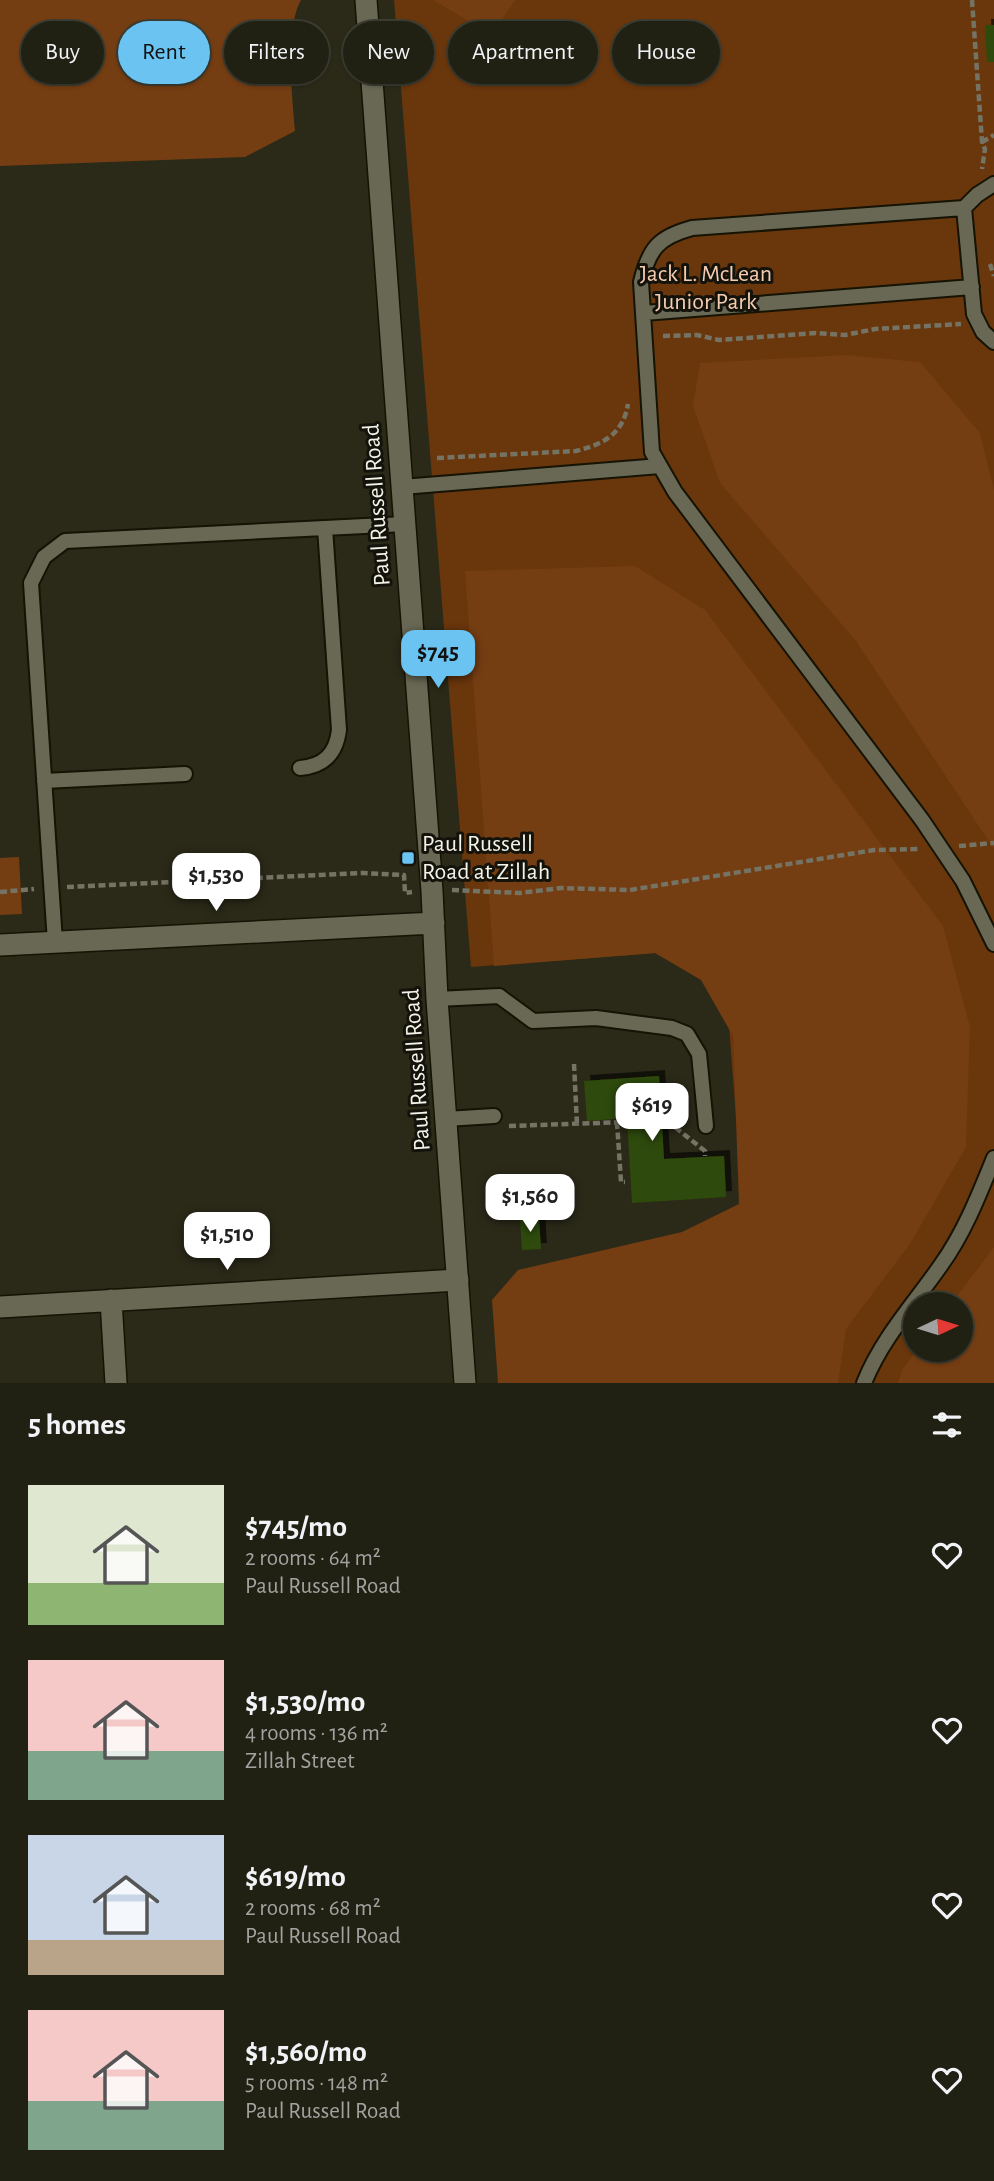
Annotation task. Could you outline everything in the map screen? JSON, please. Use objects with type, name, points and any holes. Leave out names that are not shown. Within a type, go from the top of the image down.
[{"type":"street","name":"Paul Russell Road","points":[[366,0],[466,1383]]},
{"type":"street","points":[[0,945],[434,923]]},
{"type":"street","points":[[0,1307],[457,1280]]},
{"type":"street","points":[[111,1300],[116,1383]]},
{"type":"lane","points":[[991,186],[964,208],[692,228],[672,233],[657,244],[646,261],[641,282],[652,452],[675,492],[941,848],[963,881],[994,944]]},
{"type":"lane","points":[[964,208],[974,314],[983,332],[994,341]]},
{"type":"lane","points":[[643,313],[972,287]]},
{"type":"lane","points":[[402,487],[660,466]]},
{"type":"lane","points":[[55,942],[31,583],[44,557],[65,541],[405,524]]},
{"type":"lane","points":[[300,768],[314,767],[331,756],[337,745],[339,730],[325,528]]},
{"type":"lane","points":[[44,781],[185,774]]},
{"type":"lane","points":[[438,999],[499,996],[533,1021],[596,1018],[672,1028],[687,1034],[699,1054],[706,1126]]},
{"type":"lane","points":[[446,1119],[494,1116]]},
{"type":"lane","points":[[864,1383],[886,1340],[943,1263],[973,1207],[994,1158]]},
{"type":"path","points":[[972,0],[982,142],[994,135]]},
{"type":"path","points":[[982,169],[991,186]]},
{"type":"path","points":[[989,259],[994,276]]},
{"type":"path","points":[[645,337],[697,335],[719,340],[816,333],[845,335],[875,329],[962,324],[965,332]]},
{"type":"path","points":[[437,458],[576,451],[596,446],[610,439],[620,428],[629,401]]},
{"type":"path","points":[[449,890],[520,893],[561,888],[630,890],[874,850],[994,843]]},
{"type":"path","points":[[0,892],[363,873],[404,874],[405,892]]},
{"type":"path","points":[[574,1065],[577,1125]]},
{"type":"path","points":[[494,1116],[510,1127],[626,1122]]},
{"type":"path","points":[[617,1122],[621,1182],[625,1182]]},
{"type":"path","points":[[667,1122],[705,1151],[705,1156]]},
{"type":"green space","name":"Jack L. McLean Junior Park","points":[[394,0],[994,0],[994,1383],[753,1383],[745,1233],[723,948],[471,967],[401,84],[434,84],[434,21],[396,21]]},
{"type":"shaded area","points":[[0,0],[301,0],[294,21],[224,21],[224,84],[291,84],[295,131],[245,157],[0,166]]},
{"type":"shaded area","points":[[433,0],[515,0],[501,21],[468,21]]},
{"type":"shaded area","points":[[846,355],[920,362],[980,433],[994,490],[994,849],[856,641],[720,483],[693,406],[700,363]]},
{"type":"shaded area","points":[[635,566],[705,610],[943,926],[970,1027],[966,1147],[910,1244],[846,1329],[838,1383],[498,1383],[492,1300],[518,1270],[682,1232],[739,1204],[733,1036],[701,980],[655,953],[494,966],[465,571]]},
{"type":"shaded area","points":[[19,857],[22,914],[0,915],[0,858]]},
{"type":"shaded area","points":[[994,1247],[994,1383],[898,1383],[908,1362],[973,1362],[973,1292],[960,1292]]},
{"type":"building","points":[[985,25],[994,25],[994,62],[987,62]]},
{"type":"building","points":[[659,1076],[664,1159],[724,1156],[726,1197],[632,1203],[627,1118],[587,1121],[584,1081]]},
{"type":"building","points":[[539,1219],[541,1249],[522,1250],[520,1220]]},
{"type":"place","name":"Paul Russell Road at Zillah","points":[[408,858]]}]
